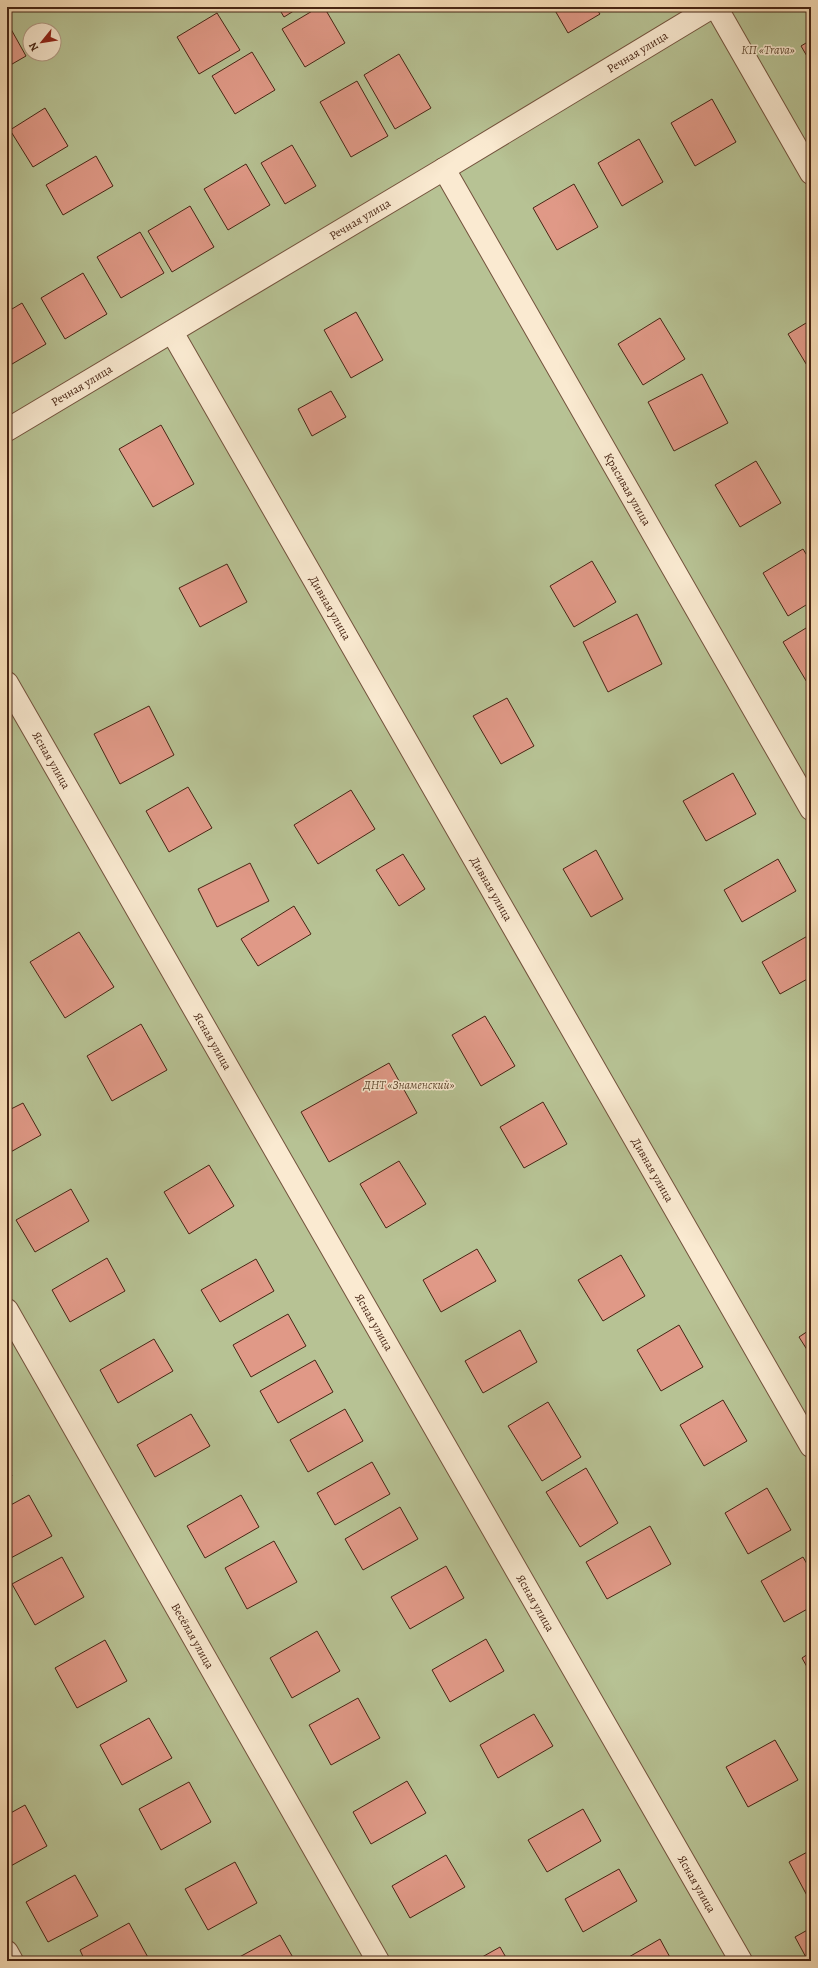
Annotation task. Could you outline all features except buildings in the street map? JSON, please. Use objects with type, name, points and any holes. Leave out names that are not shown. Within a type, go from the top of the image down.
[{"type":"street","name":"Речная улица","points":[[7,430],[444,170],[712,7]]},
{"type":"street","points":[[716,7],[811,173]]},
{"type":"street","name":"Красивая улица","points":[[444,170],[811,809]]},
{"type":"street","name":"Дивная улица","points":[[172,332],[811,1446]]},
{"type":"street","name":"Ясная улица","points":[[7,683],[741,1961]]},
{"type":"street","name":"Весёлая улица","points":[[7,1310],[378,1961]]},
{"type":"street","points":[[7,1952],[12,1961]]},
{"type":"green space","name":"ДНТ «Знаменский»","points":[[7,7],[811,7],[811,1961],[7,1961]]},
{"type":"park label","name":"КП «Trava»","points":[[768,50]]}]
